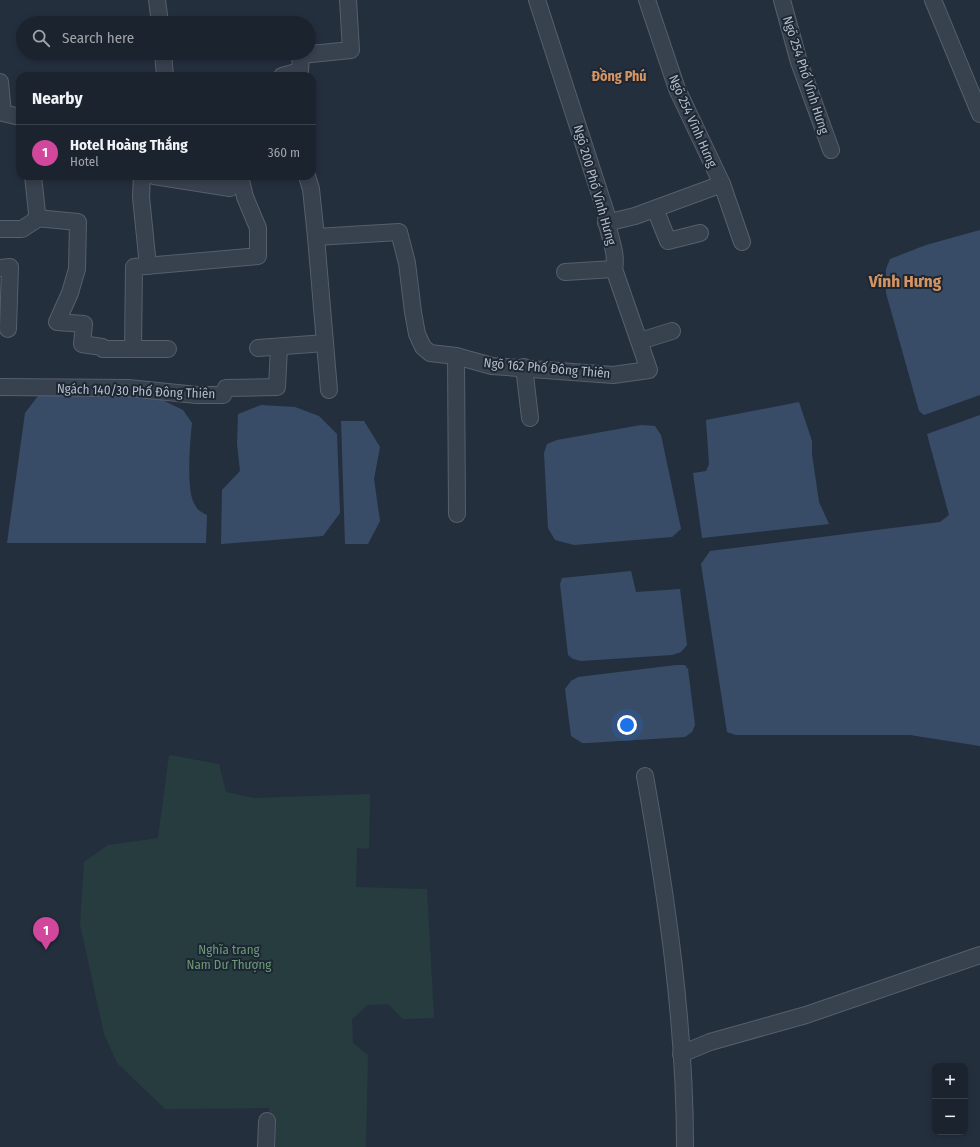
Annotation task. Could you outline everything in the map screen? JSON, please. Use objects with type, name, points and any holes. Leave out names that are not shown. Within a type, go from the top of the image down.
[{"type":"street","points":[[157,0],[159,16]]},
{"type":"street","points":[[316,54],[351,50],[348,0]]},
{"type":"street","name":"Ngõ 200 Phố Vĩnh Hưng","points":[[537,0],[606,213],[606,223],[616,259],[614,269],[640,340],[649,370]]},
{"type":"street","name":"Ngõ 254 Vĩnh Hưng","points":[[647,0],[677,89],[722,184],[742,242]]},
{"type":"street","name":"Ngõ 254 Phố Vĩnh Hưng","points":[[782,0],[799,62],[831,150]]},
{"type":"street","points":[[933,0],[980,114]]},
{"type":"street","points":[[164,60],[165,72]]},
{"type":"street","points":[[296,72],[300,71],[301,60]]},
{"type":"street","points":[[0,82],[3,113],[16,115]]},
{"type":"street","points":[[0,230],[22,229],[33,223],[36,218],[32,180]]},
{"type":"street","points":[[142,180],[141,197],[148,266]]},
{"type":"street","points":[[179,180],[230,188]]},
{"type":"street","points":[[133,348],[134,267],[258,256],[258,228],[245,197],[241,180]]},
{"type":"street","points":[[308,180],[311,189],[316,237],[329,390]]},
{"type":"street","points":[[606,223],[635,216],[722,184]]},
{"type":"street","points":[[655,208],[668,241],[700,233]]},
{"type":"street","points":[[36,218],[78,222],[77,270],[70,293],[57,322],[84,324],[82,344],[102,347],[103,349],[168,349]]},
{"type":"street","name":"Ngõ 162 Phố Đông Thiên","points":[[316,237],[399,232],[407,263],[413,312],[419,340],[430,353],[456,356],[492,366],[524,367],[613,375],[649,370]]},
{"type":"street","points":[[0,268],[10,267],[8,329]]},
{"type":"street","points":[[565,272],[614,269]]},
{"type":"street","points":[[640,340],[672,331]]},
{"type":"street","points":[[258,348],[325,343]]},
{"type":"street","name":"Ngách 140/30 Phố Đông Thiên","points":[[0,387],[128,388],[197,395],[223,394],[226,388],[277,387],[279,347]]},
{"type":"street","points":[[456,356],[457,514]]},
{"type":"street","points":[[524,367],[530,418]]},
{"type":"street","points":[[645,776],[661,866],[680,1017],[685,1147]]},
{"type":"street","points":[[681,1054],[710,1042],[806,1016],[980,955]]},
{"type":"street","points":[[266,1147],[267,1121]]},
{"type":"green space","name":"Nghĩa trang Nam Dư Thượng","points":[[169,755],[219,764],[226,792],[254,798],[370,794],[369,849],[357,848],[356,887],[427,889],[434,1018],[403,1019],[388,1004],[368,1005],[352,1019],[353,1043],[368,1055],[366,1147],[270,1147],[269,1108],[165,1109],[117,1063],[104,1034],[80,924],[84,862],[108,845],[158,838]]},
{"type":"water","points":[[980,230],[980,395],[924,415],[919,411],[886,293],[886,269],[890,259],[926,245]]},
{"type":"water","points":[[60,393],[154,396],[183,410],[192,423],[189,464],[190,487],[195,505],[199,510],[207,515],[206,543],[7,543],[25,413],[38,396]]},
{"type":"water","points":[[799,402],[812,441],[812,454],[819,502],[829,524],[702,538],[693,473],[706,471],[709,464],[706,420]]},
{"type":"water","points":[[261,405],[295,407],[319,416],[337,434],[340,513],[323,536],[221,544],[222,490],[240,471],[237,444],[238,414]]},
{"type":"water","points":[[980,415],[980,746],[910,735],[736,735],[727,732],[701,564],[710,551],[940,522],[949,515],[927,434]]},
{"type":"water","points":[[341,421],[364,421],[380,447],[374,479],[380,521],[368,544],[345,544]]},
{"type":"water","points":[[641,425],[655,426],[661,435],[681,529],[672,537],[574,545],[555,540],[548,528],[544,453],[547,444],[557,440]]},
{"type":"water","points":[[631,571],[636,592],[680,589],[687,645],[681,652],[672,655],[581,661],[573,659],[568,655],[560,584],[562,578]]},
{"type":"water","points":[[685,665],[688,669],[695,725],[692,732],[685,737],[582,743],[571,736],[565,689],[571,681],[578,677]]},
{"type":"place","name":"Hotel Hoàng Thắng","points":[[46,950]]},
{"type":"district","name":"Đồng Phú","points":[[619,76]]},
{"type":"district","name":"Vĩnh Hưng","points":[[905,281]]}]
